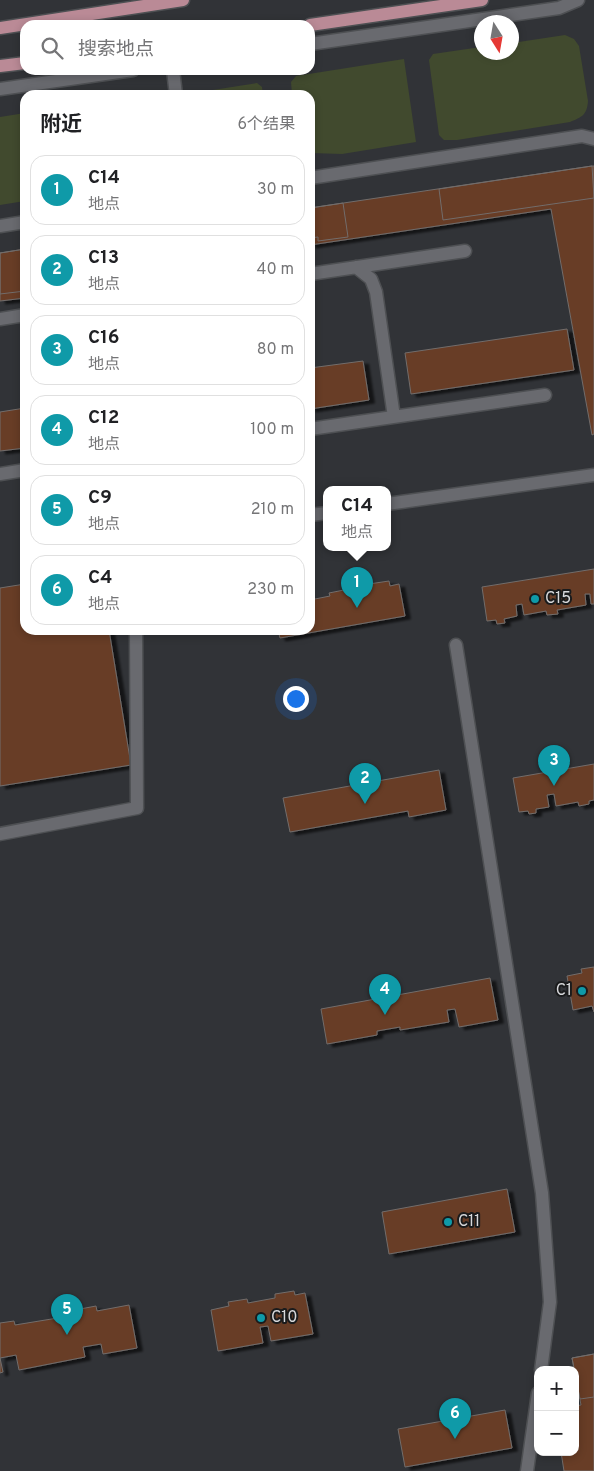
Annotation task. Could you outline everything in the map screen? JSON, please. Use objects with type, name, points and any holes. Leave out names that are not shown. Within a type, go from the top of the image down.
[{"type":"main road","points":[[52,20],[183,0]]},
{"type":"main road","points":[[315,24],[482,0]]},
{"type":"main road","points":[[0,28],[20,25]]},
{"type":"main road","points":[[0,66],[20,64]]},
{"type":"street","points":[[315,43],[559,8],[578,0]]},
{"type":"street","points":[[0,89],[98,75]]},
{"type":"street","points":[[174,75],[175,90]]},
{"type":"street","points":[[315,177],[582,136],[594,139]]},
{"type":"street","points":[[0,226],[20,223]]},
{"type":"street","points":[[315,273],[465,251]]},
{"type":"street","points":[[356,267],[371,279],[376,292],[394,417]]},
{"type":"street","points":[[0,319],[20,316]]},
{"type":"street","points":[[315,428],[545,395]]},
{"type":"street","points":[[0,474],[20,471]]},
{"type":"street","points":[[391,503],[594,475]]},
{"type":"street","points":[[0,834],[138,808],[136,635]]},
{"type":"street","points":[[456,645],[542,1194],[550,1302],[542,1366]]},
{"type":"street","points":[[527,1471],[535,1411]]},
{"type":"green space","points":[[565,35],[574,39],[579,46],[588,101],[585,112],[581,117],[570,122],[457,140],[444,140],[439,135],[429,60],[433,54],[474,48],[474,60],[519,60],[519,42]]},
{"type":"green space","points":[[404,59],[416,142],[342,154],[315,153],[315,90],[292,90],[291,82],[296,76],[315,75],[315,73]]},
{"type":"green space","points":[[257,83],[262,87],[262,90],[213,90]]},
{"type":"green space","points":[[20,114],[20,202],[0,205],[0,117]]},
{"type":"building","points":[[592,166],[594,198],[443,220],[439,189]]},
{"type":"building","points":[[594,166],[594,434],[592,435],[551,209],[315,244],[315,207]]},
{"type":"building","points":[[343,203],[348,237],[318,241],[318,237],[315,237],[315,207]]},
{"type":"building","points":[[20,250],[20,292],[0,294],[0,253]]},
{"type":"building","points":[[20,250],[20,299],[0,301],[0,253]]},
{"type":"building","points":[[567,329],[574,370],[411,394],[405,353]]},
{"type":"building","points":[[363,361],[369,400],[315,408],[315,367]]},
{"type":"building","points":[[20,409],[20,449],[0,451],[0,412]]},
{"type":"building","name":"C15","points":[[594,569],[594,604],[591,604],[590,594],[585,594],[586,605],[557,610],[558,614],[547,615],[546,611],[524,615],[522,604],[516,605],[517,616],[504,619],[505,623],[497,624],[496,620],[487,621],[482,587]]},
{"type":"building","points":[[389,581],[390,586],[399,584],[405,616],[315,632],[315,599],[330,596],[329,593],[349,589],[350,593],[370,589],[369,584]]},
{"type":"building","points":[[20,585],[20,635],[110,635],[131,765],[0,786],[0,588]]},
{"type":"building","points":[[279,635],[297,635],[280,638]]},
{"type":"building","points":[[594,764],[594,800],[589,801],[589,804],[579,806],[578,802],[556,806],[554,794],[547,795],[549,807],[536,809],[536,813],[529,814],[528,811],[519,812],[513,778]]},
{"type":"building","points":[[439,770],[446,810],[409,817],[408,811],[290,832],[283,798]]},
{"type":"building","name":"C1","points":[[594,967],[594,1012],[592,1006],[573,1010],[567,976],[582,973],[581,969]]},
{"type":"building","points":[[490,978],[498,1020],[459,1027],[455,1009],[447,1010],[449,1022],[400,1030],[400,1027],[377,1031],[377,1035],[327,1044],[321,1009]]},
{"type":"building","name":"C11","points":[[507,1189],[515,1232],[389,1254],[382,1212]]},
{"type":"building","name":"C10","points":[[294,1291],[295,1295],[305,1293],[313,1334],[271,1341],[268,1326],[260,1327],[263,1343],[218,1351],[211,1310],[229,1306],[228,1302],[247,1299],[248,1303],[275,1298],[275,1294]]},
{"type":"building","points":[[129,1305],[137,1348],[103,1354],[101,1344],[83,1347],[85,1357],[19,1370],[16,1355],[0,1358],[0,1323],[14,1321],[15,1325],[76,1315],[75,1310],[96,1306],[97,1311]]},
{"type":"building","points":[[594,1354],[594,1471],[564,1471],[562,1456],[579,1456],[579,1405],[581,1405],[579,1366],[574,1366],[572,1358]]},
{"type":"building","points":[[594,1354],[594,1397],[580,1399],[579,1366],[574,1366],[572,1358]]},
{"type":"building","points":[[0,1358],[3,1372],[0,1373]]},
{"type":"building","points":[[505,1410],[512,1448],[405,1467],[398,1429]]},
{"type":"place","name":"C15","points":[[535,599]]},
{"type":"place","name":"C14","points":[[357,608]]},
{"type":"place","name":"C16","points":[[554,786]]},
{"type":"place","name":"C13","points":[[365,804]]},
{"type":"place","name":"C1","points":[[582,991]]},
{"type":"place","name":"C12","points":[[385,1015]]},
{"type":"place","name":"C11","points":[[448,1222]]},
{"type":"place","name":"C10","points":[[261,1318]]},
{"type":"place","name":"C9","points":[[67,1335]]},
{"type":"place","name":"C4","points":[[455,1439]]}]
